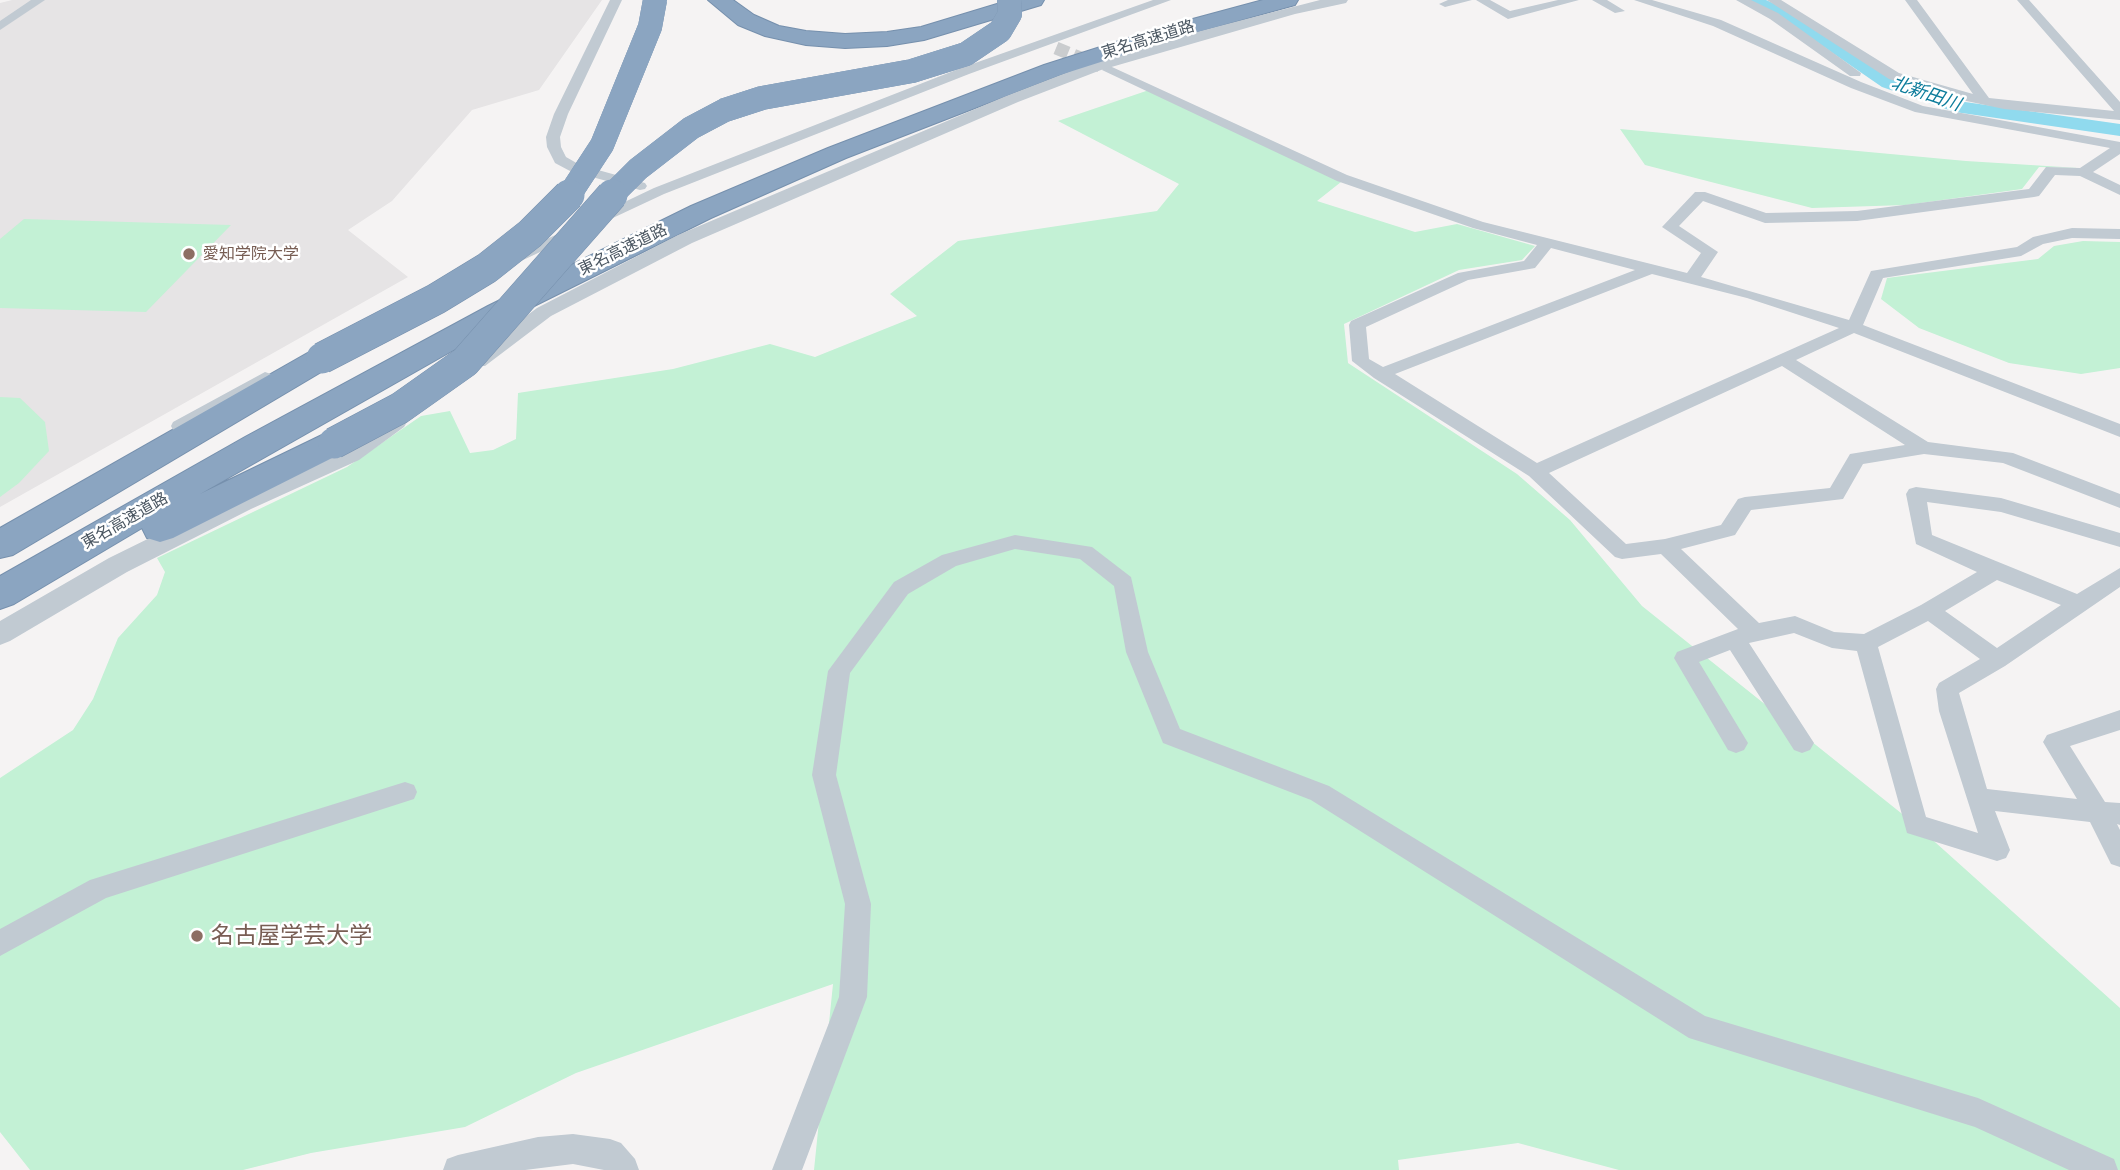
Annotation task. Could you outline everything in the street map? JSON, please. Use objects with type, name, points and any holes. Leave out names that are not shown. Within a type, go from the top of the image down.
[{"type":"highway","points":[[0,544],[323,358],[436,299],[487,268],[530,234],[565,201],[594,160],[650,27],[655,0]]},
{"type":"highway","points":[[719,0],[746,20],[773,31],[806,38],[845,41],[887,39],[924,33],[1033,0]]},
{"type":"highway","points":[[0,612],[401,408],[465,362],[593,215],[638,169],[691,128],[725,110],[762,98],[912,71],[966,54],[1000,32],[1010,14],[1009,0]]},
{"type":"highway","name":"東名高速道路","points":[[0,566],[427,329],[578,251],[685,201],[793,154],[969,86],[1093,44],[1246,0]]},
{"type":"highway","name":"東名高速道路","points":[[0,594],[268,439],[464,331],[701,212],[836,153],[1052,70],[1171,32],[1287,0]]},
{"type":"street","points":[[0,26],[39,0]]},
{"type":"street","points":[[616,0],[561,114],[553,137],[554,147],[559,160],[575,168],[659,191]]},
{"type":"street","points":[[0,530],[232,396],[347,334],[659,191],[1041,43],[1165,0]]},
{"type":"street","points":[[0,634],[118,565],[242,503],[351,454],[544,312],[685,239],[940,129],[1096,67],[1218,30],[1341,0]]},
{"type":"street","points":[[1445,4],[1465,0]]},
{"type":"street","points":[[1482,0],[1508,15]]},
{"type":"street","points":[[1488,20],[1546,3],[1573,0]]},
{"type":"street","points":[[1598,0],[1619,10]]},
{"type":"street","points":[[1640,0],[1717,23],[1866,82],[1892,76]]},
{"type":"street","points":[[1742,0],[1774,16],[1866,82],[1902,103],[1945,115],[2120,147]]},
{"type":"street","points":[[1773,0],[1892,76],[1948,93],[2027,108],[2120,116]]},
{"type":"street","points":[[1911,0],[1983,100]]},
{"type":"street","points":[[2023,0],[2120,110]]},
{"type":"street","points":[[1041,43],[1056,48]]},
{"type":"street","points":[[1108,70],[1342,178],[1478,225],[1754,295],[1854,327],[2120,431]]},
{"type":"street","points":[[2083,172],[2120,147]]},
{"type":"street","points":[[1691,280],[1710,252],[1670,227],[1700,195],[1765,218],[1857,216],[2034,193],[2051,170],[2083,172],[2120,191]]},
{"type":"street","points":[[1536,471],[1854,327],[1877,274],[2021,251],[2038,240],[2072,233],[2120,234]]},
{"type":"street","points":[[1545,244],[1529,265],[1464,276],[1357,325],[1361,361],[1536,471],[1622,552],[1665,546],[1728,530],[1745,504],[1836,494],[1857,459],[1924,448],[2007,457],[2120,501]]},
{"type":"street","points":[[1380,374],[1648,270]]},
{"type":"street","points":[[1784,360],[1924,448]]},
{"type":"street","points":[[2078,603],[1923,539],[1916,494],[2001,505],[2120,540]]},
{"type":"street","points":[[787,1170],[853,997],[858,904],[824,775],[839,671],[901,588],[949,560],[1016,542],[1085,552],[1124,582],[1136,652],[1171,736],[1320,793],[1699,1028],[1978,1113],[2103,1170]]},
{"type":"street","points":[[1665,546],[1745,635],[1802,743]]},
{"type":"street","points":[[1736,743],[1685,658],[1689,654],[1745,635],[1795,624],[1832,639],[1866,643],[1929,611],[1995,571]]},
{"type":"street","points":[[1866,643],[1916,825],[1997,850],[1978,799],[1947,689],[1997,660],[2120,576]]},
{"type":"street","points":[[1929,611],[1997,660]]},
{"type":"street","points":[[2120,720],[2055,742],[2109,813],[2120,856]]},
{"type":"street","points":[[0,943],[99,888],[405,792]]},
{"type":"street","points":[[1978,799],[2109,813]]},
{"type":"street","points":[[458,1170],[538,1152],[573,1149],[610,1154],[624,1170]]},
{"type":"shaded area","name":"愛知学院大学","points":[[12,0],[602,0],[539,90],[472,110],[392,201],[348,230],[408,277],[0,507],[0,3]]},
{"type":"green space","points":[[1149,90],[1341,182],[1317,201],[1415,232],[1457,224],[1535,246],[1522,260],[1459,270],[1344,324],[1348,363],[1517,474],[1570,520],[1642,606],[1916,825],[2120,1008],[2120,1170],[1619,1170],[1518,1143],[1398,1160],[1399,1170],[814,1170],[833,984],[576,1073],[465,1127],[311,1153],[243,1170],[30,1170],[0,1132],[0,778],[73,730],[93,699],[118,638],[157,595],[165,572],[157,558],[347,467],[421,416],[450,411],[470,453],[493,450],[516,439],[518,393],[673,369],[770,344],[815,357],[917,316],[890,294],[958,241],[1157,211],[1179,184],[1058,121]]},
{"type":"green space","points":[[1620,129],[1966,161],[2079,168],[2039,167],[2022,189],[1906,205],[1812,208],[1645,165]]},
{"type":"green space","points":[[24,219],[231,225],[146,312],[0,308],[0,239]]},
{"type":"green space","points":[[2083,241],[2120,242],[2120,368],[2081,374],[2009,363],[1919,328],[1881,299],[1887,278],[2038,259],[2054,246]]},
{"type":"green space","points":[[0,397],[20,398],[45,422],[49,451],[19,483],[0,497]]},
{"type":"waterway","name":"北新田川","points":[[1752,0],[1798,21],[1889,83],[1955,106],[2120,130]]},
{"type":"tunnel","points":[[1056,48],[1100,66]]},
{"type":"place","name":"愛知学院大学","points":[[189,254]]},
{"type":"place","name":"名古屋学芸大学","points":[[197,936]]}]
